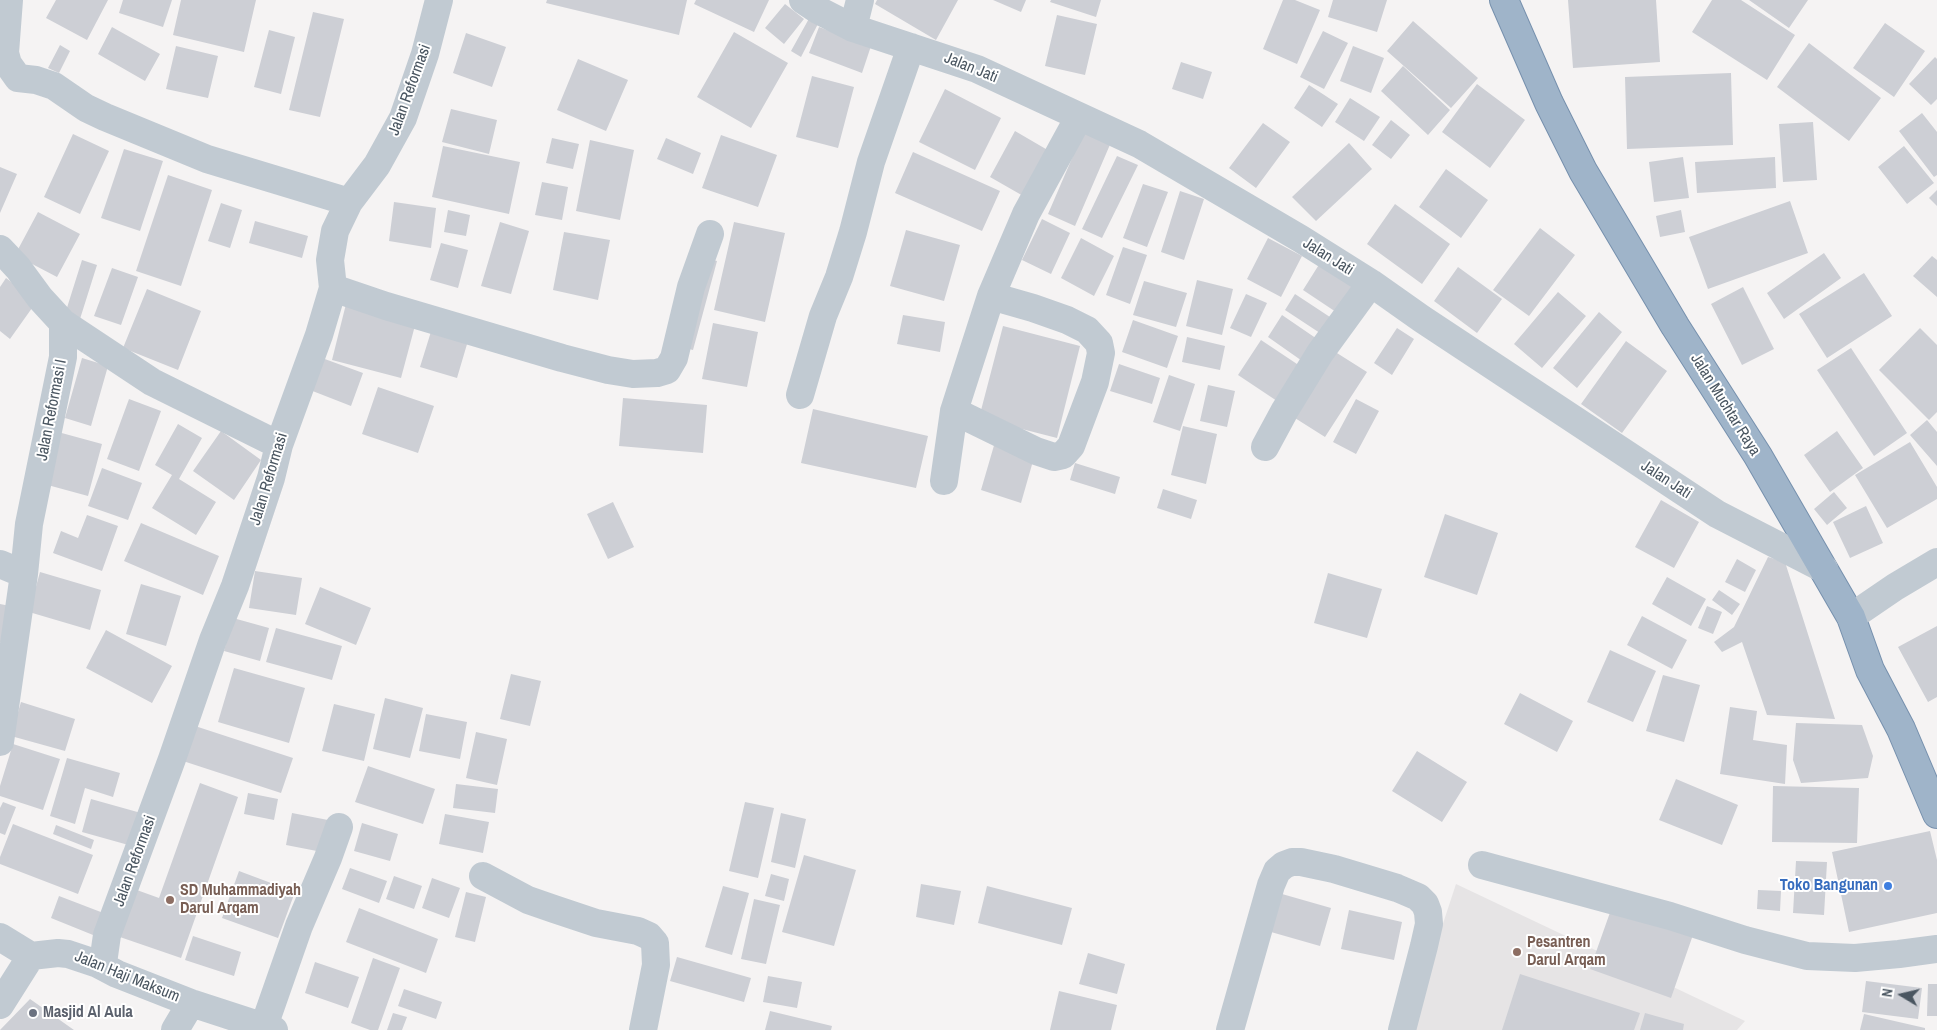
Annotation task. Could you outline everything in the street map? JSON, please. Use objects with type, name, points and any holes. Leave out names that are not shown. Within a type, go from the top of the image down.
[{"type":"highway","name":"Jalan Muchtar Raya","points":[[1504,0],[1549,104],[1583,171],[1675,326],[1758,456],[1851,617],[1870,670],[1901,729],[1937,814]]},
{"type":"street","points":[[9,0],[5,53],[8,64],[18,78],[36,80],[54,86],[86,108],[207,159],[349,202]]},
{"type":"street","name":"Jalan Reformasi","points":[[98,964],[104,956],[107,935],[172,759],[213,640],[235,586],[271,478],[279,444],[319,335],[333,288],[330,260],[335,231],[349,202],[377,165],[403,118],[425,54],[439,0]]},
{"type":"street","name":"Jalan Jati","points":[[803,0],[853,28],[977,69],[1139,144],[1301,239],[1371,283],[1422,319],[1717,514],[1824,570]]},
{"type":"street","points":[[853,28],[860,0]]},
{"type":"street","points":[[800,395],[823,316],[839,277],[853,232],[871,162],[911,47]]},
{"type":"street","points":[[944,481],[954,411],[990,296],[1026,214],[1079,117]]},
{"type":"street","points":[[333,288],[562,358],[608,370],[633,374],[657,373],[667,370],[674,358],[691,287],[710,234]]},
{"type":"street","points":[[0,250],[18,268],[40,298],[63,323],[152,382],[279,444]]},
{"type":"street","points":[[1264,447],[1320,353],[1371,283]]},
{"type":"street","points":[[954,411],[1036,451],[1054,457],[1063,456],[1071,446],[1095,382],[1101,353],[1099,343],[1087,330],[1033,308],[990,296]]},
{"type":"street","name":"Jalan Reformasi I","points":[[0,742],[12,569],[29,524],[63,357],[63,323]]},
{"type":"street","points":[[1851,617],[1895,587],[1937,562]]},
{"type":"street","points":[[269,1028],[299,926],[339,827]]},
{"type":"street","points":[[1230,1030],[1271,886],[1277,871],[1284,865],[1292,862],[1334,869],[1396,888],[1418,897],[1425,904],[1428,912],[1428,924],[1424,946],[1402,1030]]},
{"type":"street","points":[[1482,865],[1670,916],[1745,940],[1807,956],[1855,958],[1937,949]]},
{"type":"street","points":[[482,876],[528,900],[596,922],[638,931],[649,936],[655,943],[656,965],[643,1030]]},
{"type":"street","points":[[0,937],[31,956],[0,1005]]},
{"type":"street","name":"Jalan Haji Maksum","points":[[31,956],[42,953],[68,954],[98,964],[117,974],[191,1003],[269,1028]]},
{"type":"street","name":"Jalan Haji Maksum","points":[[175,1030],[191,1003]]},
{"type":"shaded area","name":"Pesantren Darul Arqam","points":[[1456,884],[1745,1021],[1737,1030],[1408,1030]]},
{"type":"building","points":[[56,0],[108,0],[87,40],[46,18]]},
{"type":"building","points":[[123,0],[172,0],[163,27],[119,13]]},
{"type":"building","points":[[181,0],[256,0],[244,52],[173,35]]},
{"type":"building","points":[[547,0],[687,0],[679,35],[546,3]]},
{"type":"building","points":[[696,0],[769,0],[754,32],[694,4]]},
{"type":"building","points":[[877,0],[958,0],[936,40],[875,4]]},
{"type":"building","points":[[993,0],[1026,0],[1021,12]]},
{"type":"building","points":[[1051,0],[1101,0],[1096,17],[1050,2]]},
{"type":"building","points":[[1283,0],[1295,0],[1320,10],[1297,64],[1263,49]]},
{"type":"building","points":[[1333,0],[1387,0],[1377,32],[1328,17]]},
{"type":"building","points":[[1568,0],[1656,0],[1660,62],[1573,68]]},
{"type":"building","points":[[1712,0],[1741,0],[1795,35],[1767,80],[1692,32]]},
{"type":"building","points":[[1749,0],[1808,0],[1789,28]]},
{"type":"building","points":[[785,4],[804,19],[784,44],[765,28]]},
{"type":"building","points":[[313,12],[344,19],[320,117],[289,110]]},
{"type":"building","points":[[811,15],[820,20],[801,57],[791,51]]},
{"type":"building","points":[[1057,15],[1097,24],[1085,75],[1045,66]]},
{"type":"building","points":[[1413,21],[1478,78],[1451,108],[1387,51]]},
{"type":"building","points":[[1885,23],[1925,51],[1894,97],[1853,68]]},
{"type":"building","points":[[112,27],[160,54],[145,81],[98,54]]},
{"type":"building","points":[[819,27],[871,46],[862,73],[809,53]]},
{"type":"building","points":[[269,30],[295,37],[281,94],[254,87]]},
{"type":"building","points":[[1323,31],[1348,43],[1324,89],[1300,77]]},
{"type":"building","points":[[734,32],[788,63],[751,128],[697,97]]},
{"type":"building","points":[[466,33],[506,47],[492,87],[453,73]]},
{"type":"building","points":[[1809,43],[1881,98],[1849,141],[1777,87]]},
{"type":"building","points":[[60,45],[70,51],[59,73],[48,68]]},
{"type":"building","points":[[176,46],[218,56],[208,98],[166,89]]},
{"type":"building","points":[[1353,46],[1384,58],[1371,93],[1340,81]]},
{"type":"building","points":[[1935,57],[1937,59],[1937,99],[1931,105],[1909,84]]},
{"type":"building","points":[[578,59],[628,80],[606,131],[557,110]]},
{"type":"building","points":[[1181,62],[1212,72],[1203,99],[1172,89]]},
{"type":"building","points":[[1403,66],[1450,110],[1428,135],[1381,91]]},
{"type":"building","points":[[1731,73],[1733,145],[1627,149],[1625,77]]},
{"type":"building","points":[[812,76],[854,87],[838,148],[796,137]]},
{"type":"building","points":[[1477,84],[1525,120],[1490,168],[1442,132]]},
{"type":"building","points":[[1309,85],[1338,104],[1322,127],[1294,108]]},
{"type":"building","points":[[945,89],[1001,118],[975,170],[919,142]]},
{"type":"building","points":[[1350,98],[1380,117],[1364,141],[1335,122]]},
{"type":"building","points":[[451,109],[497,120],[489,154],[442,142]]},
{"type":"building","points":[[1922,113],[1937,132],[1937,175],[1934,177],[1899,131]]},
{"type":"building","points":[[1391,120],[1410,135],[1391,159],[1372,145]]},
{"type":"building","points":[[1813,122],[1817,180],[1783,182],[1779,124]]},
{"type":"building","points":[[1263,123],[1290,142],[1256,188],[1229,168]]},
{"type":"building","points":[[1085,128],[1112,140],[1075,226],[1048,214]]},
{"type":"building","points":[[1015,131],[1051,152],[1025,197],[990,177]]},
{"type":"building","points":[[73,134],[109,151],[80,214],[44,197]]},
{"type":"building","points":[[721,135],[777,155],[758,207],[702,188]]},
{"type":"building","points":[[552,138],[579,144],[573,169],[546,163]]},
{"type":"building","points":[[666,138],[701,153],[693,174],[657,159]]},
{"type":"building","points":[[590,140],[634,150],[620,220],[576,211]]},
{"type":"building","points":[[1349,143],[1372,169],[1316,221],[1292,197]]},
{"type":"building","points":[[443,146],[520,162],[509,214],[432,197]]},
{"type":"building","points":[[1904,146],[1934,183],[1907,204],[1878,167]]},
{"type":"building","points":[[124,149],[163,161],[140,231],[101,218]]},
{"type":"building","points":[[913,152],[1000,191],[982,231],[895,193]]},
{"type":"building","points":[[1117,156],[1138,165],[1102,238],[1082,229]]},
{"type":"building","points":[[1683,157],[1689,198],[1654,202],[1649,162]]},
{"type":"building","points":[[1775,157],[1776,188],[1697,193],[1695,162]]},
{"type":"building","points":[[0,167],[17,174],[0,213]]},
{"type":"building","points":[[1446,169],[1488,200],[1461,238],[1419,207]]},
{"type":"building","points":[[168,175],[212,190],[181,286],[136,271]]},
{"type":"building","points":[[542,182],[568,187],[562,220],[535,215]]},
{"type":"building","points":[[1143,184],[1168,192],[1147,247],[1123,238]]},
{"type":"building","points":[[1937,190],[1937,206],[1929,198]]},
{"type":"building","points":[[1180,191],[1204,199],[1184,260],[1161,252]]},
{"type":"building","points":[[1790,201],[1808,253],[1708,289],[1689,237]]},
{"type":"building","points":[[394,202],[436,208],[431,248],[389,241]]},
{"type":"building","points":[[221,203],[242,210],[230,248],[208,241]]},
{"type":"building","points":[[1395,204],[1450,244],[1422,284],[1367,244]]},
{"type":"building","points":[[448,210],[470,215],[466,236],[444,232]]},
{"type":"building","points":[[1681,210],[1685,232],[1660,237],[1656,216]]},
{"type":"building","points":[[38,212],[80,234],[57,277],[15,255]]},
{"type":"building","points":[[1042,219],[1070,233],[1051,274],[1022,260]]},
{"type":"building","points":[[255,221],[308,236],[302,258],[249,243]]},
{"type":"building","points":[[500,222],[529,231],[511,294],[481,286]]},
{"type":"building","points":[[734,222],[785,233],[765,322],[714,310]]},
{"type":"building","points":[[1540,228],[1575,255],[1529,316],[1493,290]]},
{"type":"building","points":[[906,230],[960,245],[944,301],[890,286]]},
{"type":"building","points":[[564,232],[610,240],[598,300],[553,290]]},
{"type":"building","points":[[1081,238],[1114,256],[1094,296],[1061,278]]},
{"type":"building","points":[[1268,238],[1302,256],[1281,297],[1247,279]]},
{"type":"building","points":[[441,243],[468,250],[458,288],[430,280]]},
{"type":"building","points":[[1123,247],[1147,255],[1130,304],[1106,295]]},
{"type":"building","points":[[1824,253],[1841,278],[1784,319],[1767,293]]},
{"type":"building","points":[[1932,256],[1937,260],[1937,297],[1913,276]]},
{"type":"building","points":[[705,258],[717,261],[693,350],[681,347]]},
{"type":"building","points":[[82,260],[97,265],[80,319],[65,314]]},
{"type":"building","points":[[1320,263],[1356,287],[1339,314],[1303,290]]},
{"type":"building","points":[[1458,267],[1502,299],[1477,333],[1434,301]]},
{"type":"building","points":[[112,268],[138,277],[121,325],[94,316]]},
{"type":"building","points":[[1864,273],[1892,316],[1827,358],[1799,314]]},
{"type":"building","points":[[6,278],[37,301],[10,339],[0,331],[0,287]]},
{"type":"building","points":[[1197,280],[1233,289],[1222,335],[1186,326]]},
{"type":"building","points":[[1144,281],[1187,293],[1176,327],[1133,315]]},
{"type":"building","points":[[1743,287],[1774,349],[1742,365],[1711,304]]},
{"type":"building","points":[[147,289],[201,311],[178,370],[123,348]]},
{"type":"building","points":[[1558,292],[1586,316],[1542,368],[1514,344]]},
{"type":"building","points":[[1246,294],[1267,303],[1251,337],[1230,328]]},
{"type":"building","points":[[1295,294],[1336,321],[1326,337],[1285,310]]},
{"type":"building","points":[[347,300],[417,318],[401,378],[332,360]]},
{"type":"building","points":[[1599,312],[1622,332],[1577,388],[1553,368]]},
{"type":"building","points":[[903,315],[945,322],[940,352],[897,344]]},
{"type":"building","points":[[1282,315],[1320,341],[1305,363],[1268,337]]},
{"type":"building","points":[[1133,320],[1178,336],[1167,368],[1122,352]]},
{"type":"building","points":[[434,322],[470,334],[457,378],[420,367]]},
{"type":"building","points":[[713,323],[758,332],[747,387],[702,379]]},
{"type":"building","points":[[1003,326],[1080,346],[1057,438],[979,418]]},
{"type":"building","points":[[1397,328],[1414,339],[1392,375],[1374,363]]},
{"type":"building","points":[[1920,328],[1937,345],[1937,412],[1929,420],[1879,370]]},
{"type":"building","points":[[1187,337],[1225,346],[1220,370],[1182,362]]},
{"type":"building","points":[[1261,340],[1300,366],[1277,401],[1238,375]]},
{"type":"building","points":[[1626,341],[1667,371],[1622,433],[1581,404]]},
{"type":"building","points":[[1329,348],[1367,372],[1325,437],[1287,413]]},
{"type":"building","points":[[1851,348],[1907,433],[1874,456],[1817,370]]},
{"type":"building","points":[[82,358],[108,366],[91,426],[65,418]]},
{"type":"building","points":[[322,358],[363,373],[351,406],[310,390]]},
{"type":"building","points":[[1119,364],[1160,378],[1152,404],[1110,391]]},
{"type":"building","points":[[1169,375],[1195,384],[1180,431],[1153,422]]},
{"type":"building","points":[[1208,385],[1235,391],[1227,427],[1200,421]]},
{"type":"building","points":[[378,387],[434,406],[418,453],[362,434]]},
{"type":"building","points":[[623,398],[707,405],[703,453],[619,446]]},
{"type":"building","points":[[129,399],[161,411],[139,471],[107,459]]},
{"type":"building","points":[[1356,399],[1379,411],[1356,454],[1333,442]]},
{"type":"building","points":[[813,409],[928,436],[916,488],[801,463]]},
{"type":"building","points":[[1927,420],[1937,432],[1937,466],[1910,435]]},
{"type":"building","points":[[178,424],[202,438],[179,479],[216,502],[196,535],[152,508],[172,475],[155,465]]},
{"type":"building","points":[[1183,426],[1217,434],[1206,484],[1171,475]]},
{"type":"building","points":[[221,431],[261,460],[234,500],[193,471]]},
{"type":"building","points":[[1837,431],[1863,468],[1830,492],[1804,455]]},
{"type":"building","points":[[58,432],[102,444],[88,496],[44,484]]},
{"type":"building","points":[[995,442],[1035,454],[1021,503],[981,490]]},
{"type":"building","points":[[1910,442],[1937,487],[1937,499],[1887,528],[1855,475]]},
{"type":"building","points":[[1075,463],[1120,477],[1115,494],[1070,480]]},
{"type":"building","points":[[102,468],[142,483],[128,520],[88,506]]},
{"type":"building","points":[[1163,489],[1197,500],[1191,519],[1157,508]]},
{"type":"building","points":[[1834,492],[1847,508],[1827,525],[1814,509]]},
{"type":"building","points":[[1661,500],[1699,522],[1674,568],[1635,547]]},
{"type":"building","points":[[613,502],[634,547],[608,559],[587,514]]},
{"type":"building","points":[[1866,506],[1883,543],[1850,558],[1833,522]]},
{"type":"building","points":[[1445,514],[1498,533],[1477,595],[1424,577]]},
{"type":"building","points":[[87,515],[118,526],[102,571],[53,553],[61,531],[78,538]]},
{"type":"building","points":[[141,523],[219,556],[203,595],[124,561]]},
{"type":"building","points":[[1768,557],[1785,562],[1835,719],[1767,715],[1742,642],[1722,652],[1714,642],[1734,627]]},
{"type":"building","points":[[1737,559],[1756,570],[1745,592],[1725,582]]},
{"type":"building","points":[[255,571],[302,578],[296,615],[249,608]]},
{"type":"building","points":[[40,572],[101,590],[90,630],[29,612]]},
{"type":"building","points":[[1328,573],[1382,589],[1367,638],[1314,623]]},
{"type":"building","points":[[1667,577],[1706,599],[1691,626],[1652,604]]},
{"type":"building","points":[[141,584],[181,596],[166,646],[126,634]]},
{"type":"building","points":[[320,587],[371,608],[356,645],[305,624]]},
{"type":"building","points":[[1719,590],[1740,604],[1732,615],[1712,600]]},
{"type":"building","points":[[0,604],[10,606],[1,642],[0,642]]},
{"type":"building","points":[[1707,606],[1722,612],[1713,634],[1698,628]]},
{"type":"building","points":[[1642,616],[1687,640],[1672,669],[1627,645]]},
{"type":"building","points":[[233,618],[269,628],[260,661],[224,651]]},
{"type":"building","points":[[1937,626],[1937,697],[1928,702],[1898,647]]},
{"type":"building","points":[[276,628],[342,646],[332,680],[266,662]]},
{"type":"building","points":[[106,630],[172,666],[152,703],[86,668]]},
{"type":"building","points":[[1610,650],[1656,671],[1633,722],[1587,702]]},
{"type":"building","points":[[234,668],[305,688],[289,743],[218,722]]},
{"type":"building","points":[[511,674],[541,681],[530,726],[500,719]]},
{"type":"building","points":[[1663,675],[1700,685],[1684,742],[1646,731]]},
{"type":"building","points":[[1520,693],[1573,721],[1557,752],[1504,724]]},
{"type":"building","points":[[385,698],[423,708],[410,758],[373,749]]},
{"type":"building","points":[[21,702],[75,719],[65,751],[11,736]]},
{"type":"building","points":[[334,704],[375,714],[364,761],[322,751]]},
{"type":"building","points":[[1730,707],[1757,711],[1753,740],[1787,745],[1785,784],[1720,774]]},
{"type":"building","points":[[426,714],[467,722],[460,759],[419,751]]},
{"type":"building","points":[[1796,723],[1862,725],[1873,756],[1868,778],[1801,783],[1793,760]]},
{"type":"building","points":[[195,726],[293,758],[281,793],[183,761]]},
{"type":"building","points":[[476,732],[507,739],[497,785],[466,778]]},
{"type":"building","points":[[13,744],[60,759],[43,810],[0,796],[0,786]]},
{"type":"building","points":[[1417,751],[1467,782],[1442,822],[1392,791]]},
{"type":"building","points":[[67,758],[120,773],[113,797],[85,788],[75,824],[50,816]]},
{"type":"building","points":[[368,766],[435,789],[423,824],[355,802]]},
{"type":"building","points":[[1676,779],[1738,805],[1722,845],[1659,820]]},
{"type":"building","points":[[200,783],[238,797],[181,958],[117,936],[134,889],[159,898]]},
{"type":"building","points":[[456,784],[498,789],[495,813],[453,808]]},
{"type":"building","points":[[1773,786],[1859,788],[1857,843],[1772,842]]},
{"type":"building","points":[[248,793],[278,799],[274,820],[244,814]]},
{"type":"building","points":[[91,799],[141,813],[132,846],[82,832]]},
{"type":"building","points":[[3,802],[16,807],[5,835],[0,833],[0,808]]},
{"type":"building","points":[[745,802],[774,808],[758,878],[729,871]]},
{"type":"building","points":[[292,813],[328,820],[322,852],[286,845]]},
{"type":"building","points":[[781,813],[806,819],[795,868],[771,862]]},
{"type":"building","points":[[445,814],[489,822],[483,853],[439,844]]},
{"type":"building","points":[[362,823],[398,834],[390,861],[354,851]]},
{"type":"building","points":[[13,824],[93,855],[78,894],[0,864],[0,857]]},
{"type":"building","points":[[56,825],[94,840],[91,849],[53,834]]},
{"type":"building","name":"Toko Bangunan","points":[[1930,831],[1937,860],[1937,913],[1849,932],[1832,852]]},
{"type":"building","points":[[804,855],[856,870],[834,946],[782,932]]},
{"type":"building","points":[[1796,861],[1827,862],[1824,915],[1793,913]]},
{"type":"building","points":[[350,868],[387,881],[379,903],[342,889]]},
{"type":"building","points":[[239,871],[295,892],[278,938],[222,918]]},
{"type":"building","points":[[771,874],[789,879],[784,901],[765,896]]},
{"type":"building","points":[[394,876],[422,886],[414,909],[386,899]]},
{"type":"building","points":[[432,878],[460,888],[449,918],[422,908]]},
{"type":"building","points":[[921,884],[961,891],[954,925],[916,917]]},
{"type":"building","points":[[723,886],[749,893],[732,955],[705,947]]},
{"type":"building","points":[[987,886],[1072,908],[1062,945],[978,923]]},
{"type":"building","points":[[1758,890],[1781,891],[1780,911],[1757,909]]},
{"type":"building","points":[[466,892],[486,897],[475,942],[455,937]]},
{"type":"building","points":[[1275,892],[1331,908],[1320,946],[1264,930]]},
{"type":"building","points":[[59,896],[106,914],[98,937],[51,918]]},
{"type":"building","points":[[754,899],[780,905],[766,964],[741,959]]},
{"type":"building","points":[[1613,904],[1694,932],[1671,998],[1590,969]]},
{"type":"building","points":[[359,908],[438,939],[426,973],[346,942]]},
{"type":"building","points":[[1349,910],[1402,922],[1394,960],[1341,949]]},
{"type":"building","points":[[193,936],[241,952],[234,976],[185,960]]},
{"type":"building","points":[[1088,953],[1125,964],[1117,994],[1079,984]]},
{"type":"building","points":[[677,957],[751,978],[744,1002],[670,981]]},
{"type":"building","points":[[373,958],[400,968],[378,1030],[370,1030],[351,1023]]},
{"type":"building","points":[[315,962],[359,977],[348,1008],[305,993]]},
{"type":"building","points":[[1520,974],[1640,1013],[1634,1030],[1502,1030]]},
{"type":"building","points":[[768,976],[802,982],[797,1008],[763,1002]]},
{"type":"building","points":[[1866,981],[1922,988],[1918,1019],[1862,1012]]},
{"type":"building","points":[[1928,984],[1937,984],[1937,1016],[1927,1016]]},
{"type":"building","points":[[404,989],[442,1002],[436,1019],[398,1006]]},
{"type":"building","points":[[1059,991],[1117,1005],[1111,1030],[1050,1030]]},
{"type":"building","name":"Masjid Al Aula","points":[[30,999],[74,1030],[0,1030]]},
{"type":"building","points":[[770,1011],[832,1026],[831,1030],[765,1030]]},
{"type":"building","points":[[393,1013],[407,1017],[402,1030],[387,1030]]},
{"type":"building","points":[[1645,1013],[1684,1024],[1683,1030],[1640,1030]]},
{"type":"building","points":[[1864,1014],[1925,1028],[1925,1030],[1860,1030]]},
{"type":"place","name":"Toko Bangunan","points":[[1888,886]]},
{"type":"place","name":"SD Muhammadiyah Darul Arqam","points":[[170,900]]},
{"type":"place","name":"Pesantren Darul Arqam","points":[[1517,952]]},
{"type":"place","name":"Masjid Al Aula","points":[[33,1013]]}]
